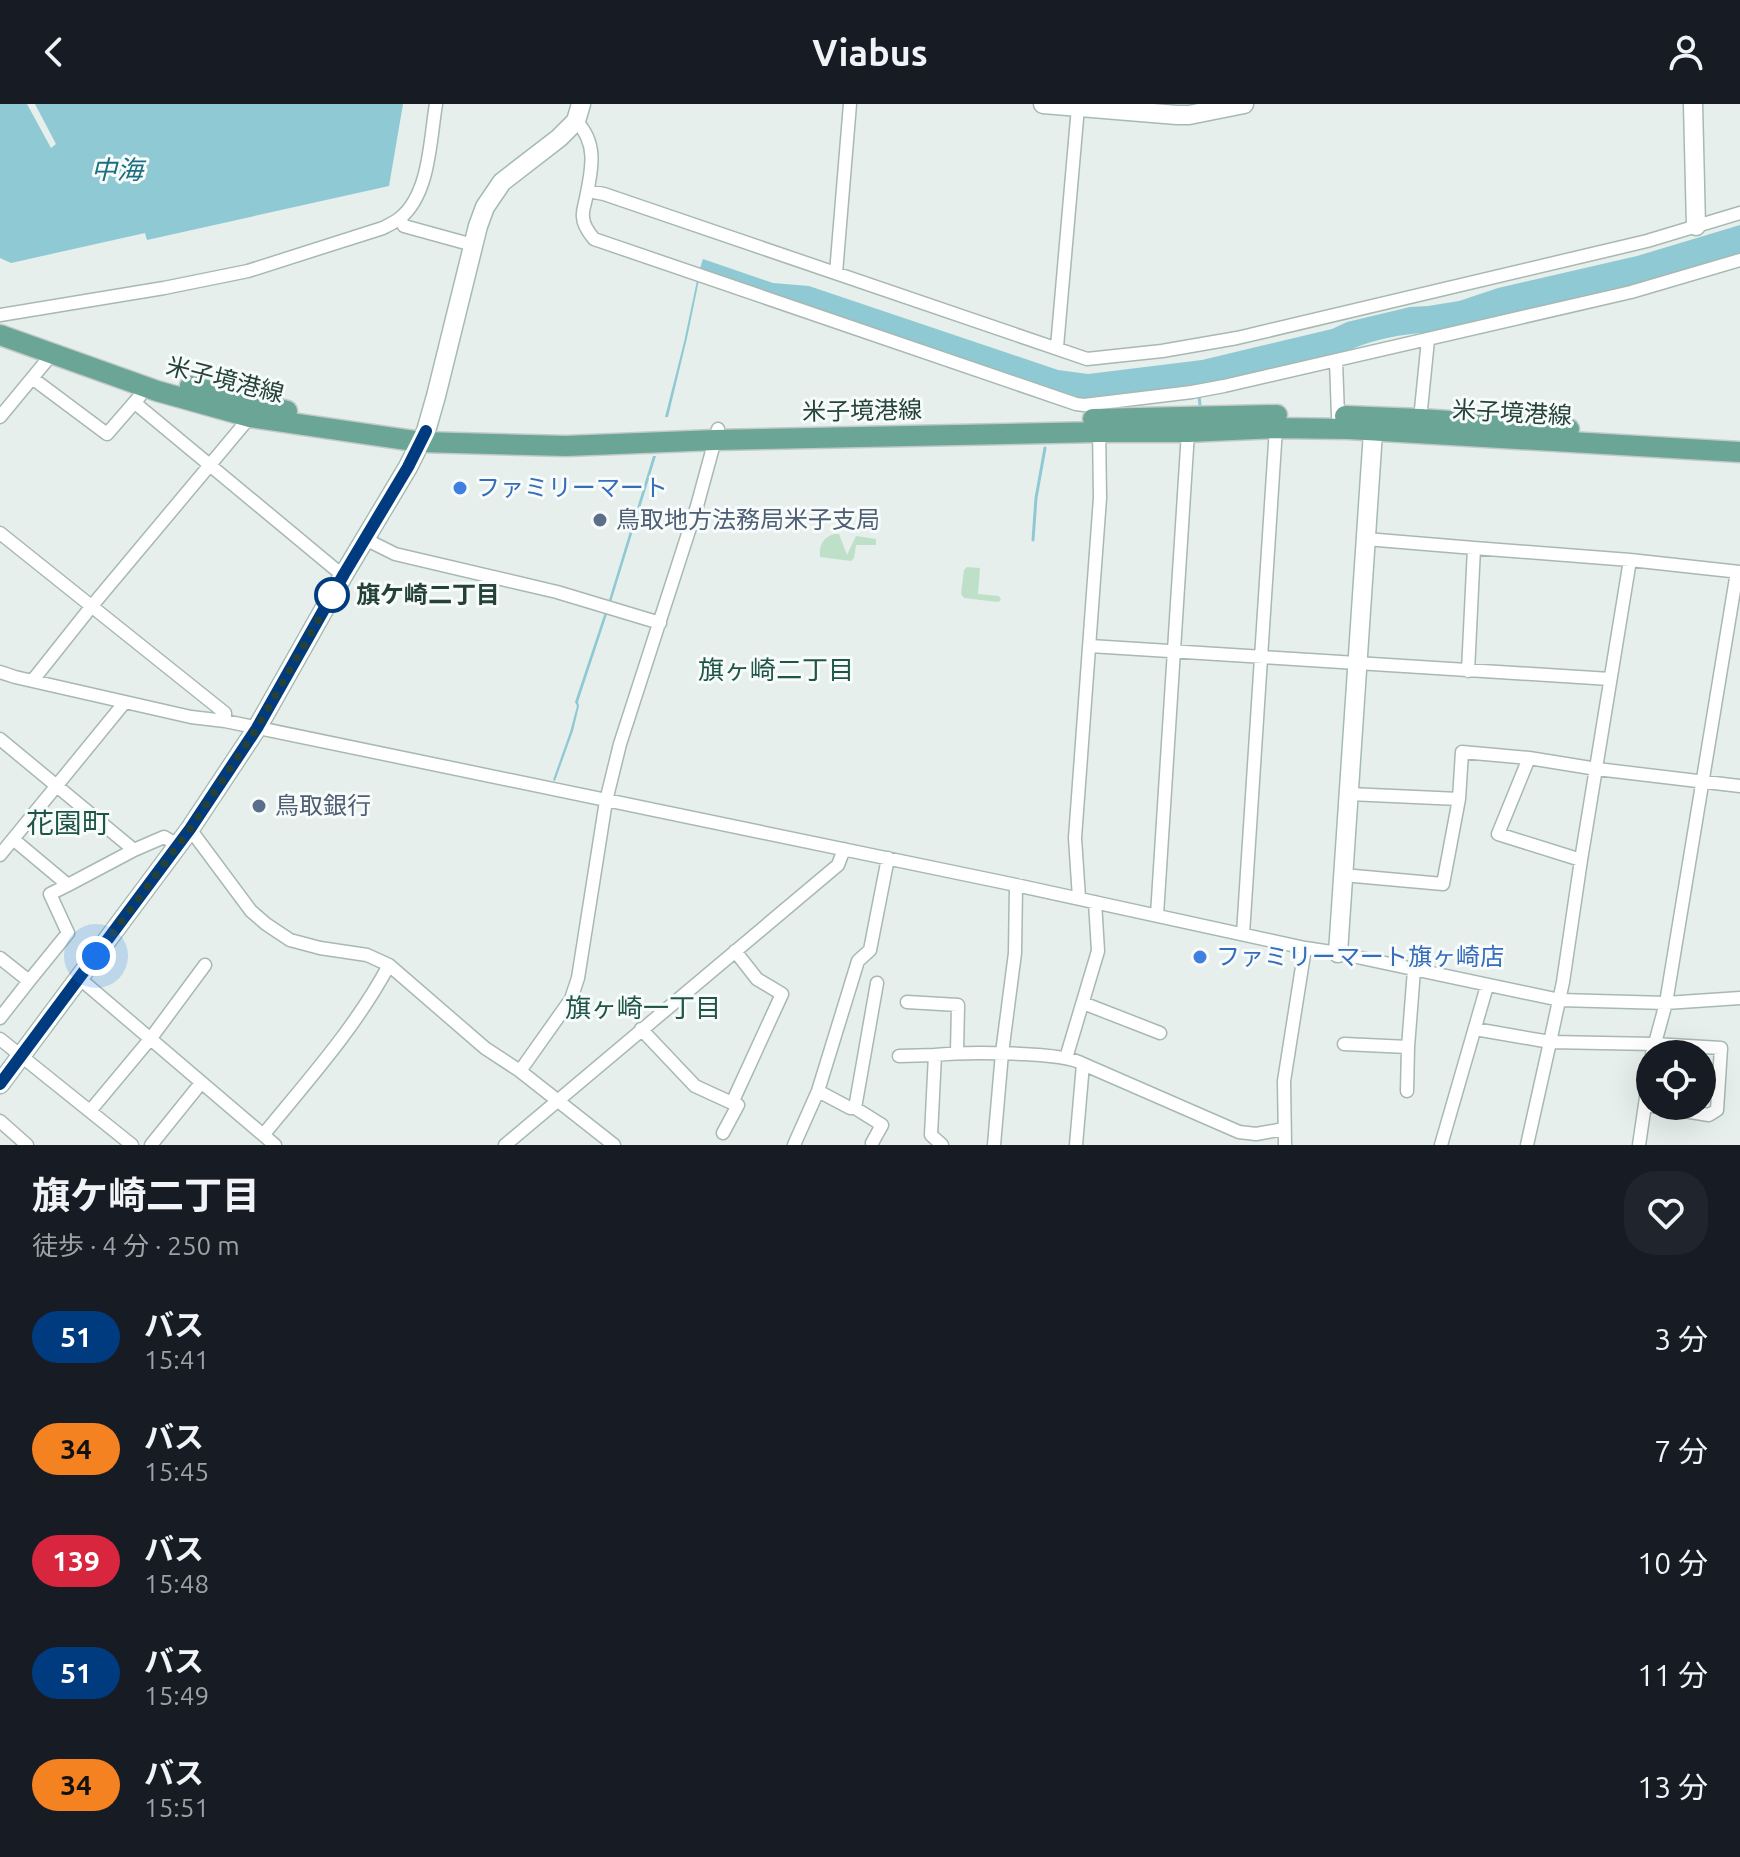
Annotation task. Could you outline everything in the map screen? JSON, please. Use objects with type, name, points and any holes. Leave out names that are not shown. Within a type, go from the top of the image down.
[{"type":"main road","name":"米子境港線","points":[[0,325],[148,375],[242,400],[423,437]]},
{"type":"main road","name":"米子境港線","points":[[0,335],[52,354],[139,394],[250,417],[423,437],[717,435],[921,423],[1057,422],[1188,432],[1349,429],[1420,419],[1740,438]]},
{"type":"main road","name":"米子境港線","points":[[1099,425],[1204,415],[1338,416],[1374,424],[1740,452]]},
{"type":"street","points":[[0,315],[248,271],[383,228],[400,219],[414,202],[423,183],[436,104]]},
{"type":"street","points":[[836,273],[850,104]]},
{"type":"street","points":[[1043,104],[1189,115],[1244,104]]},
{"type":"street","points":[[1693,104],[1696,226]]},
{"type":"street","points":[[1057,347],[1078,107]]},
{"type":"street","points":[[578,112],[592,146],[582,218],[594,239],[1076,404],[1192,392],[1336,361],[1631,292],[1740,260]]},
{"type":"street","points":[[0,1084],[190,829],[257,728],[423,437],[485,207],[502,182],[559,138],[578,112]]},
{"type":"street","points":[[588,191],[1087,359],[1162,351],[1237,338],[1647,241],[1740,213]]},
{"type":"street","points":[[400,219],[404,226],[473,245]]},
{"type":"street","points":[[1420,419],[1428,340]]},
{"type":"street","points":[[0,417],[52,354]]},
{"type":"street","points":[[1336,361],[1338,416]]},
{"type":"street","points":[[32,378],[107,434],[139,394],[210,465],[344,574]]},
{"type":"street","points":[[33,680],[250,417]]},
{"type":"street","points":[[1338,953],[1374,424]]},
{"type":"street","points":[[1079,898],[1075,838],[1100,498],[1099,425]]},
{"type":"street","points":[[1243,934],[1276,428]]},
{"type":"street","points":[[1157,915],[1188,432]]},
{"type":"street","points":[[520,1071],[571,999],[578,978],[606,801],[620,744],[717,435]]},
{"type":"street","points":[[0,533],[225,713],[225,721]]},
{"type":"street","points":[[365,539],[395,554],[557,592],[660,623]]},
{"type":"street","points":[[1366,539],[1739,572],[1666,1003],[1656,1040]]},
{"type":"street","points":[[1468,671],[1474,548]]},
{"type":"street","points":[[1527,1145],[1560,1000],[1630,560]]},
{"type":"street","points":[[1090,646],[1610,679]]},
{"type":"street","points":[[0,672],[191,717],[225,721],[888,858],[1560,1000],[1666,1003],[1740,998]]},
{"type":"street","points":[[0,855],[125,702]]},
{"type":"street","points":[[0,739],[134,850]]},
{"type":"street","points":[[1343,875],[1443,884],[1459,799],[1462,752],[1740,786]]},
{"type":"street","points":[[1529,758],[1498,834],[1581,860]]},
{"type":"street","points":[[1349,794],[1459,799]]},
{"type":"street","points":[[190,829],[251,911],[266,924],[290,940],[367,955],[389,965],[485,1048],[520,1071],[614,1145]]},
{"type":"street","points":[[0,1018],[68,933],[50,894],[164,837],[178,845]]},
{"type":"street","points":[[13,839],[68,885]]},
{"type":"street","points":[[505,1145],[838,865],[844,849]]},
{"type":"street","points":[[794,1145],[818,1091],[858,961],[870,950],[888,858]]},
{"type":"street","points":[[994,1145],[1015,953],[1016,885]]},
{"type":"street","points":[[1066,1058],[1098,951],[1095,902]]},
{"type":"street","points":[[1285,1145],[1284,1081],[1305,948]]},
{"type":"street","points":[[732,1103],[782,994],[757,979],[735,951]]},
{"type":"street","points":[[0,958],[29,981]]},
{"type":"street","points":[[90,1111],[151,1038],[205,965]]},
{"type":"street","points":[[264,1134],[346,1034],[389,965]]},
{"type":"street","points":[[1407,1091],[1414,970]]},
{"type":"street","points":[[79,978],[275,1145]]},
{"type":"street","points":[[855,1108],[877,983]]},
{"type":"street","points":[[1441,1145],[1487,986]]},
{"type":"street","points":[[907,1002],[958,1005],[957,1052]]},
{"type":"street","points":[[1083,1003],[1160,1033]]},
{"type":"street","points":[[641,1029],[695,1086],[738,1105],[723,1133]]},
{"type":"street","points":[[1475,1029],[1550,1042],[1636,1048]]},
{"type":"street","points":[[0,1039],[132,1145]]},
{"type":"street","points":[[1344,1044],[1408,1047]]},
{"type":"street","points":[[1716,1048],[1721,1048],[1716,1111]]},
{"type":"street","points":[[899,1056],[957,1052],[1066,1058],[1081,1061],[1239,1132],[1256,1134],[1284,1129]]},
{"type":"street","points":[[935,1055],[931,1135],[942,1145]]},
{"type":"street","points":[[1076,1145],[1083,1064]]},
{"type":"street","points":[[151,1145],[201,1083]]},
{"type":"street","points":[[818,1091],[882,1125],[872,1143]]},
{"type":"street","points":[[1639,1145],[1645,1120]]},
{"type":"street","points":[[0,1121],[27,1145]]},
{"type":"green space","points":[[839,534],[847,555],[856,536],[876,539],[876,545],[856,545],[851,561],[820,557],[822,543]]},
{"type":"green space","points":[[967,567],[980,568],[978,594],[999,596],[1001,600],[964,598],[961,594]]},
{"type":"water","name":"中海","points":[[0,104],[27,104],[51,148],[56,144],[35,104],[403,104],[389,186],[147,240],[145,233],[11,263],[0,258]]},
{"type":"water","points":[[1740,225],[1740,254],[1634,288],[1632,285],[1583,299],[1428,333],[1385,338],[1345,353],[1202,385],[1087,400],[1051,391],[1051,388],[936,352],[936,349],[858,323],[699,280],[668,417],[665,417],[703,259],[773,283],[809,286],[1058,370],[1088,374],[1202,360],[1410,307],[1459,301],[1498,288],[1637,256]]},
{"type":"water","points":[[653,456],[656,456],[555,781],[577,706],[575,702]]},
{"type":"waterway","points":[[1199,396],[1200,405]]},
{"type":"waterway","points":[[1033,540],[1036,498],[1045,448]]},
{"type":"bus line","name":"51","points":[[0,1084],[190,829],[257,728],[426,431]]},
{"type":"place","name":"ファミリーマート","points":[[460,488]]},
{"type":"place","name":"鳥取地方法務局米子支局","points":[[600,520]]},
{"type":"place","name":"旗ケ崎二丁目","points":[[332,595]]},
{"type":"place","name":"鳥取銀行","points":[[259,806]]},
{"type":"place","name":"ファミリーマート旗ヶ崎店","points":[[1200,957]]},
{"type":"district","name":"旗ヶ崎二丁目","points":[[776,670]]},
{"type":"district","name":"花園町","points":[[68,823]]},
{"type":"district","name":"旗ヶ崎一丁目","points":[[643,1008]]},
{"type":"route","points":[[96,956],[190,829],[257,728],[332,595]]}]
